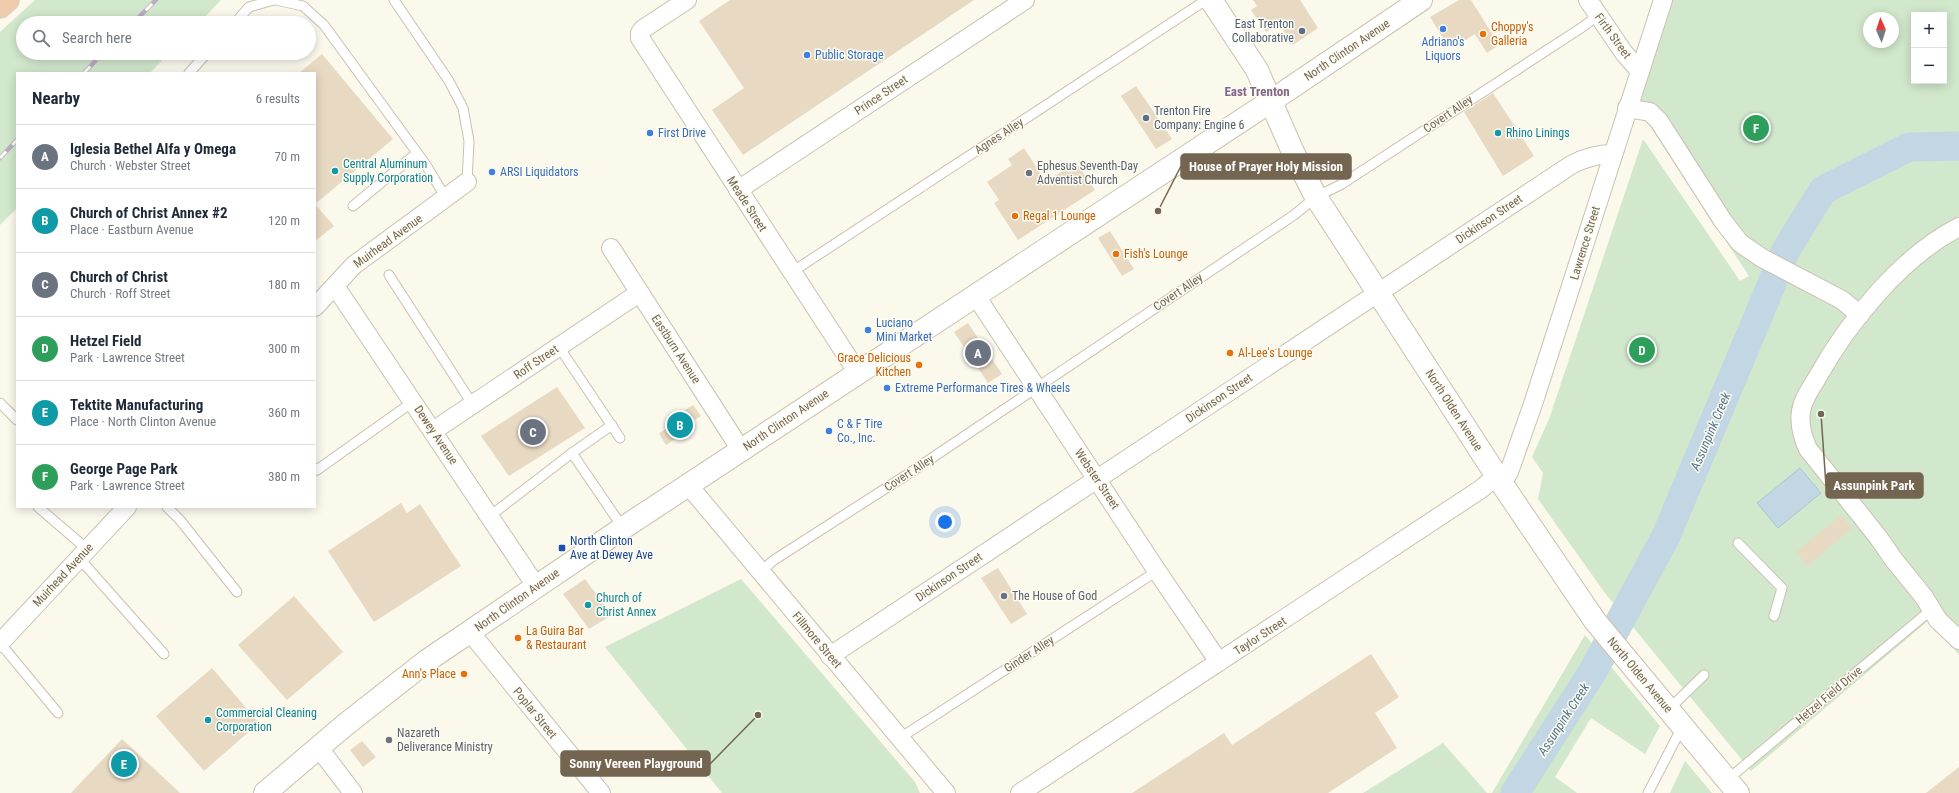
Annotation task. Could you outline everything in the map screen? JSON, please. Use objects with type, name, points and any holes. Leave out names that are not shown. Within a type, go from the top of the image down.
[{"type":"highway","points":[[0,7],[8,0]]},
{"type":"street","name":"Meade Street","points":[[688,0],[640,33],[643,46],[858,373]]},
{"type":"street","name":"Prince Street","points":[[738,190],[1025,0]]},
{"type":"street","name":"North Olden Avenue","points":[[1211,0],[1257,70],[1293,152],[1316,197],[1500,480],[1595,621],[1733,787]]},
{"type":"street","name":"North Clinton Avenue","points":[[265,793],[345,725],[428,660],[623,528],[689,486],[741,450],[1271,101],[1421,0]]},
{"type":"street","name":"Firth Street","points":[[1588,0],[1624,54],[1640,70]]},
{"type":"street","name":"Lawrence Street","points":[[1500,480],[1509,472],[1528,417],[1663,0]]},
{"type":"street","points":[[1627,108],[1642,109],[1650,112],[1659,121],[1734,237],[1740,243],[1762,258],[1842,300],[1860,315]]},
{"type":"street","name":"Dickinson Street","points":[[830,656],[1571,165],[1584,159],[1604,154],[1613,154]]},
{"type":"street","name":"Muirhead Avenue","points":[[316,306],[354,264],[467,182]]},
{"type":"street","points":[[1959,227],[1931,244],[1899,272],[1860,315],[1827,358],[1805,398],[1800,418],[1801,434],[1808,449],[1924,597],[1938,620],[1959,640]]},
{"type":"street","name":"Eastburn Avenue","points":[[611,248],[741,450]]},
{"type":"street","name":"Dewey Avenue","points":[[335,286],[414,401],[536,586]]},
{"type":"street","name":"Roff Street","points":[[433,431],[639,293]]},
{"type":"street","name":"Webster Street","points":[[976,296],[1157,571],[1219,662]]},
{"type":"street","name":"Taylor Street","points":[[1020,793],[1459,504],[1500,480]]},
{"type":"street","name":"Fillmore Street","points":[[689,486],[946,793]]},
{"type":"street","name":"Muirhead Avenue","points":[[2,638],[126,508]]},
{"type":"street","name":"Poplar Street","points":[[470,632],[601,793]]},
{"type":"street","points":[[319,748],[353,793]]},
{"type":"lane","points":[[241,16],[249,7],[275,0],[303,6],[314,16]]},
{"type":"lane","points":[[394,0],[449,81],[463,108],[469,141],[467,182]]},
{"type":"lane","name":"Agnes Alley","points":[[792,272],[1206,0]]},
{"type":"lane","name":"Covert Alley","points":[[760,572],[774,560],[1036,388],[1294,215],[1316,197],[1342,184],[1401,146],[1484,90],[1584,26],[1598,15]]},
{"type":"lane","points":[[316,18],[324,25],[417,153],[446,198]]},
{"type":"lane","points":[[190,72],[201,60]]},
{"type":"lane","points":[[353,206],[417,153]]},
{"type":"lane","points":[[389,275],[472,405]]},
{"type":"lane","points":[[559,347],[620,438]]},
{"type":"lane","points":[[316,469],[317,470],[414,401]]},
{"type":"lane","points":[[0,403],[16,419]]},
{"type":"lane","points":[[490,516],[572,453],[612,425]]},
{"type":"lane","points":[[572,453],[623,528]]},
{"type":"lane","points":[[39,508],[83,553],[164,654]]},
{"type":"lane","points":[[169,508],[237,592]]},
{"type":"lane","points":[[1738,543],[1782,588],[1774,616]]},
{"type":"lane","name":"Ginder Alley","points":[[900,738],[1157,571]]},
{"type":"lane","name":"Hetzel Field Drive","points":[[1733,787],[1931,610]]},
{"type":"lane","points":[[2,638],[58,713]]},
{"type":"lane","points":[[1668,710],[1704,675]]},
{"type":"lane","points":[[1648,793],[1682,727]]},
{"type":"green space","points":[[35,0],[221,0],[206,16],[18,16]]},
{"type":"green space","points":[[1656,0],[1959,0],[1959,655],[1929,620],[1751,771],[1605,593],[1538,499],[1543,473],[1532,457],[1549,419],[1643,139],[1740,281],[1749,276],[1630,96]]},
{"type":"green space","points":[[16,17],[16,60],[162,60],[151,72],[16,72],[16,209],[0,225],[0,32]]},
{"type":"green space","points":[[741,579],[915,782],[920,793],[722,793],[605,647]]},
{"type":"green space","points":[[1585,635],[1660,726],[1645,754],[1591,718],[1555,777],[1577,793],[1492,793]]},
{"type":"green space","points":[[1443,743],[1487,793],[1363,793]]},
{"type":"green space","points":[[1685,761],[1712,793],[1670,793]]},
{"type":"water","points":[[1800,468],[1821,493],[1778,528],[1757,503]]},
{"type":"building","name":"Public Storage","points":[[730,0],[974,0],[743,155],[712,110],[744,88],[699,21]]},
{"type":"building","points":[[1253,0],[1300,0],[1318,28],[1293,45],[1279,24],[1266,32],[1251,10],[1257,6]]},
{"type":"building","points":[[1459,0],[1471,0],[1499,45],[1487,53],[1475,34],[1459,44],[1456,40],[1447,45],[1430,17]]},
{"type":"building","name":"Central Aluminum Supply Corporation","points":[[322,54],[393,139],[316,203],[316,72],[300,72]]},
{"type":"building","name":"Trenton Fire Company: Engine 6","points":[[1136,86],[1172,139],[1156,149],[1121,96]]},
{"type":"building","name":"Rhino Linings","points":[[1493,93],[1534,156],[1503,176],[1464,112]]},
{"type":"building","points":[[1024,148],[1046,182],[1076,162],[1095,190],[1018,240],[994,203],[999,200],[987,182],[1012,165],[1008,159]]},
{"type":"building","points":[[316,205],[334,226],[316,240]]},
{"type":"building","name":"Fish's Lounge","points":[[1110,231],[1134,269],[1122,276],[1098,238]]},
{"type":"building","points":[[968,323],[1002,374],[988,383],[954,332]]},
{"type":"building","points":[[557,387],[585,428],[509,476],[481,436]]},
{"type":"building","points":[[693,405],[701,416],[686,425],[689,430],[666,445],[659,433],[673,425],[670,419]]},
{"type":"building","points":[[401,503],[407,513],[420,504],[461,566],[374,622],[328,551]]},
{"type":"building","points":[[1841,515],[1852,528],[1807,566],[1796,552]]},
{"type":"building","name":"The House of God","points":[[998,568],[1027,614],[1011,624],[981,578]]},
{"type":"building","name":"Church of Christ Annex","points":[[585,579],[612,615],[589,629],[563,594]]},
{"type":"building","points":[[294,596],[343,652],[287,700],[238,645]]},
{"type":"building","points":[[1371,654],[1399,697],[1375,713],[1397,748],[1328,793],[1132,793],[1224,733],[1232,745]]},
{"type":"building","name":"Commercial Cleaning Corporation","points":[[212,668],[259,723],[204,771],[156,716]]},
{"type":"building","points":[[122,739],[180,793],[71,793]]},
{"type":"building","points":[[362,741],[376,757],[363,767],[350,750]]},
{"type":"building","points":[[1959,767],[1959,793],[1926,793]]},
{"type":"waterway","name":"Assunpink Creek","points":[[1515,793],[1593,671],[1666,536],[1786,250],[1823,190],[1909,147],[1959,146]]},
{"type":"railway","points":[[140,16],[156,0]]},
{"type":"railway","points":[[85,72],[96,60]]},
{"type":"railway","points":[[0,158],[16,141]]},
{"type":"place","name":"Adriano's Liquors","points":[[1443,29]]},
{"type":"place","name":"East Trenton Collaborative","points":[[1302,31]]},
{"type":"place","name":"Choppy's Galleria","points":[[1483,34]]},
{"type":"place","name":"Public Storage","points":[[807,55]]},
{"type":"place","name":"Trenton Fire Company: Engine 6","points":[[1146,118]]},
{"type":"place","name":"George Page Park","points":[[1756,128]]},
{"type":"place","name":"First Drive","points":[[650,133]]},
{"type":"place","name":"Rhino Linings","points":[[1498,133]]},
{"type":"place","name":"Central Aluminum Supply Corporation","points":[[335,171]]},
{"type":"place","name":"ARSI Liquidators","points":[[492,172]]},
{"type":"place","name":"Ephesus Seventh-Day Adventist Church","points":[[1029,173]]},
{"type":"place","name":"House of Prayer Holy Mission","points":[[1158,211]]},
{"type":"place","name":"Regal 1 Lounge","points":[[1015,216]]},
{"type":"place","name":"Fish's Lounge","points":[[1116,254]]},
{"type":"place","name":"Luciano Mini Market","points":[[868,330]]},
{"type":"place","name":"Hetzel Field","points":[[1642,350]]},
{"type":"place","name":"Iglesia Bethel Alfa y Omega","points":[[978,353]]},
{"type":"place","name":"Al-Lee's Lounge","points":[[1230,353]]},
{"type":"place","name":"Grace Delicious Kitchen","points":[[919,365]]},
{"type":"place","name":"Extreme Performance Tires & Wheels","points":[[887,388]]},
{"type":"place","name":"Assunpink Park","points":[[1821,414]]},
{"type":"place","name":"Church of Christ Annex #2","points":[[680,425]]},
{"type":"place","name":"C & F Tire Co., Inc.","points":[[829,431]]},
{"type":"place","name":"Church of Christ","points":[[533,432]]},
{"type":"place","name":"North Clinton Ave at Dewey Ave","points":[[562,548]]},
{"type":"place","name":"The House of God","points":[[1004,596]]},
{"type":"place","name":"Church of Christ Annex","points":[[588,605]]},
{"type":"place","name":"La Guira Bar & Restaurant","points":[[518,638]]},
{"type":"place","name":"Ann's Place","points":[[464,674]]},
{"type":"place","name":"Sonny Vereen Playground","points":[[758,715]]},
{"type":"place","name":"Commercial Cleaning Corporation","points":[[208,720]]},
{"type":"place","name":"Nazareth Deliverance Ministry","points":[[389,740]]},
{"type":"place","name":"Tektite Manufacturing","points":[[124,764]]},
{"type":"district","name":"East Trenton","points":[[1257,91]]}]
